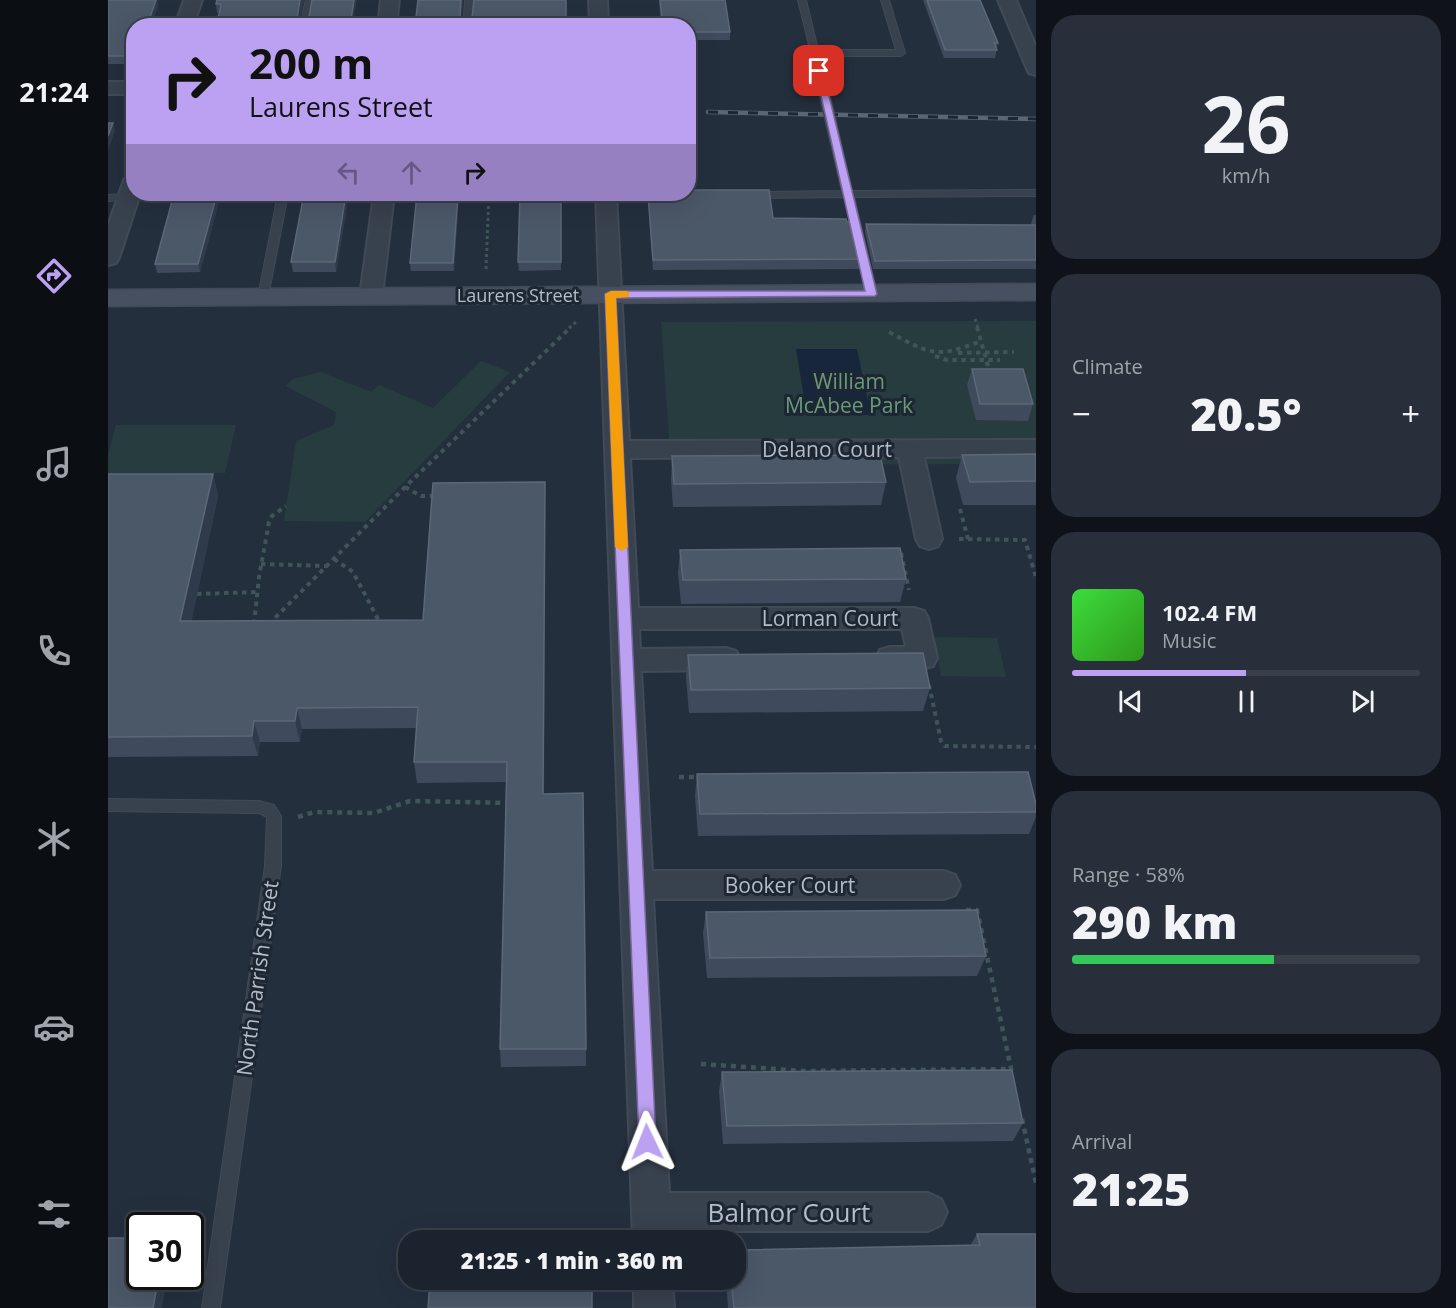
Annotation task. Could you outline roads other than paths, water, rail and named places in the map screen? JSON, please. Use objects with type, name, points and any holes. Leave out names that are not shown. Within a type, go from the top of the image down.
[{"type":"street","points":[[187,18],[193,0]]},
{"type":"street","points":[[388,18],[390,0]]},
{"type":"street","points":[[598,0],[599,18]]},
{"type":"street","points":[[1006,0],[1025,34],[1036,69]]},
{"type":"street","points":[[108,88],[126,88]]},
{"type":"street","points":[[108,258],[123,192]]},
{"type":"street","points":[[371,296],[383,201]]},
{"type":"street","points":[[606,201],[651,1226]]},
{"type":"street","name":"Laurens Street","points":[[108,297],[1036,292]]},
{"type":"street","name":"Delano Court","points":[[617,450],[1036,448]]},
{"type":"street","points":[[910,449],[929,539]]},
{"type":"street","name":"Lorman Court","points":[[625,620],[914,618],[922,658],[865,658]]},
{"type":"street","name":"Lorman Court","points":[[627,660],[749,659]]},
{"type":"street","name":"Booker Court","points":[[636,885],[944,885]]},
{"type":"street","name":"Balmor Court","points":[[651,1226],[928,1212]]},
{"type":"street","points":[[653,1290],[654,1308]]},
{"type":"lane","points":[[306,18],[310,0]]},
{"type":"lane","points":[[468,18],[469,0]]},
{"type":"lane","points":[[802,0],[872,294]]},
{"type":"lane","points":[[815,53],[902,53],[885,0]]},
{"type":"lane","points":[[744,195],[1036,193]]},
{"type":"lane","points":[[263,297],[282,201]]},
{"type":"lane","name":"North Parrish Street","points":[[108,806],[259,807],[269,809],[274,816],[273,866],[211,1308]]},
{"type":"water","points":[[796,349],[857,349],[871,415],[807,416]]},
{"type":"railway","points":[[708,112],[1036,119]]},
{"type":"park label","name":"William McAbee Park","points":[[849,393]]}]
